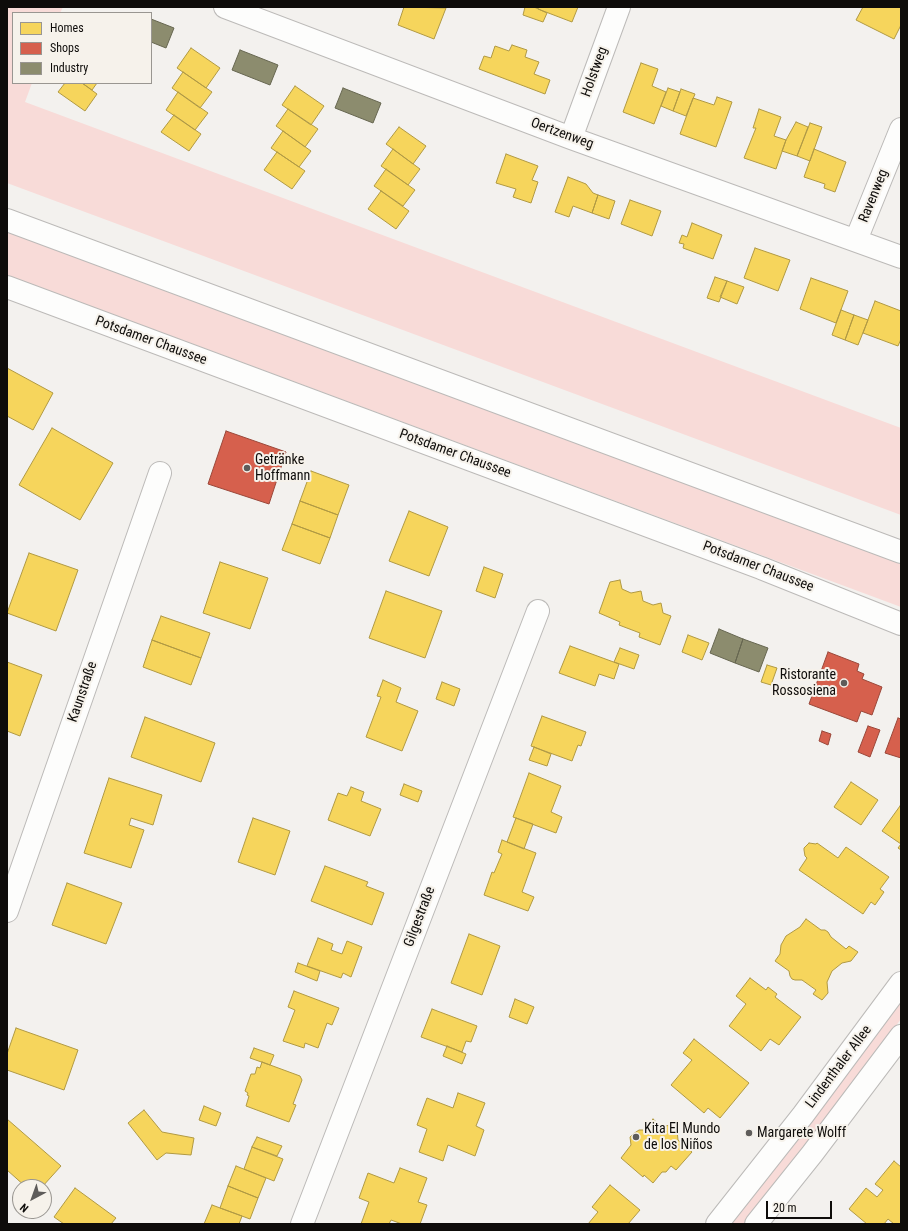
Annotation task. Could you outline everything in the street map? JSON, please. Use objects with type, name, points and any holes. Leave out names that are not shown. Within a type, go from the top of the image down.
[{"type":"main road","name":"Oertzenweg","points":[[225,7],[571,138],[856,240],[901,258]]},
{"type":"main road","name":"Holstweg","points":[[571,138],[619,7]]},
{"type":"main road","name":"Ravenweg","points":[[856,240],[901,129]]},
{"type":"main road","points":[[7,220],[901,552]]},
{"type":"main road","name":"Potsdamer Chaussee","points":[[7,287],[761,568],[901,624]]},
{"type":"main road","name":"Kaunstraße","points":[[7,912],[160,473]]},
{"type":"main road","name":"Gilgestraße","points":[[302,1224],[538,611]]},
{"type":"main road","name":"Lindenthaler Allee","points":[[717,1224],[803,1116],[901,983]]},
{"type":"main road","points":[[756,1224],[812,1154],[901,1036]]},
{"type":"shaded area","points":[[7,7],[63,7],[60,12],[12,12],[12,84],[32,84],[25,102],[901,428],[901,515],[7,183]]},
{"type":"shaded area","points":[[7,231],[901,564],[901,607],[7,275]]},
{"type":"shaded area","points":[[901,998],[901,1019],[745,1224],[730,1224],[788,1153]]},
{"type":"building: Homes","points":[[404,7],[446,8],[434,39],[398,25]]},
{"type":"building: Homes","points":[[525,7],[534,7],[547,13],[543,22],[523,15]]},
{"type":"building: Homes","points":[[538,7],[578,7],[572,22],[538,9]]},
{"type":"building: Homes","points":[[863,7],[901,7],[901,25],[894,39],[856,20]]},
{"type":"building: Homes","points":[[512,45],[527,50],[525,57],[539,62],[534,74],[550,80],[545,94],[479,69],[484,56],[491,58],[495,46],[509,51]]},
{"type":"building: Homes","points":[[191,48],[220,68],[206,88],[177,68]]},
{"type":"building: Homes","points":[[641,63],[658,69],[652,86],[666,92],[654,124],[623,112]]},
{"type":"building: Homes","points":[[183,72],[212,92],[200,108],[172,88]]},
{"type":"building: Homes","points":[[64,84],[83,84],[97,94],[85,111],[58,92]]},
{"type":"building: Homes","points":[[83,84],[96,84],[92,90]]},
{"type":"building: Homes","points":[[295,86],[324,106],[311,125],[282,105]]},
{"type":"building: Homes","points":[[668,88],[680,92],[673,111],[661,106]]},
{"type":"building: Homes","points":[[681,89],[695,94],[686,116],[673,111]]},
{"type":"building: Homes","points":[[178,92],[208,113],[195,130],[166,110]]},
{"type":"building: Homes","points":[[717,97],[732,102],[716,147],[680,134],[693,98],[714,105]]},
{"type":"building: Homes","points":[[288,109],[318,129],[305,147],[276,126]]},
{"type":"building: Homes","points":[[759,109],[781,117],[774,136],[786,140],[776,169],[744,158],[756,128],[753,128]]},
{"type":"building: Homes","points":[[174,115],[201,134],[189,151],[161,132]]},
{"type":"building: Homes","points":[[796,122],[808,127],[797,156],[782,151]]},
{"type":"building: Homes","points":[[810,123],[822,127],[810,161],[797,156]]},
{"type":"building: Homes","points":[[399,127],[426,146],[413,164],[386,144]]},
{"type":"building: Homes","points":[[283,131],[311,151],[299,167],[271,148]]},
{"type":"building: Homes","points":[[393,149],[420,169],[408,185],[381,166]]},
{"type":"building: Homes","points":[[814,149],[846,162],[835,192],[824,188],[825,184],[804,177]]},
{"type":"building: Homes","points":[[277,152],[305,171],[292,189],[264,170]]},
{"type":"building: Homes","points":[[506,154],[538,166],[532,180],[538,182],[531,203],[513,197],[516,189],[496,183]]},
{"type":"building: Homes","points":[[386,169],[415,190],[403,206],[374,186]]},
{"type":"building: Homes","points":[[568,177],[586,184],[593,193],[598,195],[592,213],[573,206],[569,217],[555,212]]},
{"type":"building: Homes","points":[[381,191],[409,211],[396,229],[368,209]]},
{"type":"building: Homes","points":[[598,195],[615,201],[609,219],[592,213]]},
{"type":"building: Homes","points":[[630,200],[661,211],[652,236],[621,224]]},
{"type":"building: Homes","points":[[692,223],[722,235],[713,259],[683,248],[684,244],[679,243],[682,235],[687,237]]},
{"type":"building: Homes","points":[[755,248],[790,260],[778,291],[744,278]]},
{"type":"building: Homes","points":[[715,277],[727,281],[719,302],[707,298]]},
{"type":"building: Homes","points":[[811,278],[848,291],[836,323],[800,309]]},
{"type":"building: Homes","points":[[727,281],[744,287],[737,304],[720,297]]},
{"type":"building: Homes","points":[[875,301],[901,311],[901,339],[898,346],[863,333]]},
{"type":"building: Homes","points":[[841,310],[854,315],[845,340],[832,335]]},
{"type":"building: Homes","points":[[854,315],[868,320],[858,345],[845,340]]},
{"type":"building: Homes","points":[[7,368],[53,393],[33,430],[7,416]]},
{"type":"building: Homes","points":[[52,428],[113,463],[80,520],[19,485]]},
{"type":"building: Homes","points":[[311,471],[349,485],[338,515],[300,501]]},
{"type":"building: Homes","points":[[300,501],[338,515],[330,538],[292,524]]},
{"type":"building: Homes","points":[[409,511],[448,527],[429,576],[389,561]]},
{"type":"building: Homes","points":[[292,524],[330,538],[320,564],[282,550]]},
{"type":"building: Homes","points":[[29,553],[78,570],[56,631],[7,613]]},
{"type":"building: Homes","points":[[220,562],[268,578],[250,629],[203,613]]},
{"type":"building: Homes","points":[[484,567],[503,574],[495,598],[476,591]]},
{"type":"building: Homes","points":[[620,580],[622,589],[631,593],[641,591],[643,601],[653,605],[661,603],[663,613],[671,616],[660,645],[639,637],[640,633],[619,625],[620,622],[599,613],[610,582]]},
{"type":"building: Homes","points":[[386,591],[442,611],[425,658],[369,638]]},
{"type":"building: Homes","points":[[161,616],[210,633],[201,658],[152,640]]},
{"type":"building: Homes","points":[[688,635],[709,643],[702,660],[682,652]]},
{"type":"building: Homes","points":[[152,640],[201,658],[191,685],[143,667]]},
{"type":"building: Homes","points":[[570,646],[619,664],[614,679],[599,674],[595,686],[559,673]]},
{"type":"building: Homes","points":[[620,648],[639,655],[634,669],[614,662]]},
{"type":"building: Homes","points":[[7,662],[42,675],[20,736],[7,731]]},
{"type":"building: Homes","points":[[767,665],[777,668],[771,685],[761,682]]},
{"type":"building: Homes","points":[[383,680],[401,688],[396,702],[418,711],[402,751],[366,737],[381,697],[377,696]]},
{"type":"building: Homes","points":[[442,682],[460,689],[454,706],[436,699]]},
{"type":"building: Homes","points":[[542,716],[586,732],[581,746],[578,745],[572,761],[531,746]]},
{"type":"building: Homes","points":[[145,717],[215,743],[201,782],[131,757]]},
{"type":"building: Homes","points":[[534,747],[551,754],[547,766],[529,760]]},
{"type":"building: Homes","points":[[529,773],[561,786],[551,812],[562,817],[556,833],[513,817]]},
{"type":"building: Homes","points":[[109,778],[162,795],[153,825],[131,818],[129,825],[144,830],[131,868],[84,853]]},
{"type":"building: Homes","points":[[851,782],[878,800],[861,825],[834,807]]},
{"type":"building: Homes","points":[[404,784],[422,791],[418,802],[400,795]]},
{"type":"building: Homes","points":[[351,787],[364,792],[361,801],[381,809],[370,836],[328,820],[338,793],[347,796]]},
{"type":"building: Homes","points":[[900,806],[901,807],[901,844],[882,831]]},
{"type":"building: Homes","points":[[253,818],[290,831],[275,875],[238,862]]},
{"type":"building: Homes","points":[[516,818],[533,824],[524,849],[507,842]]},
{"type":"building: Homes","points":[[502,840],[536,853],[522,892],[534,897],[528,911],[484,895],[492,872],[494,873],[502,854],[498,852]]},
{"type":"building: Homes","points":[[809,843],[817,843],[838,858],[846,847],[889,877],[880,889],[884,892],[875,905],[871,902],[863,914],[799,870],[807,858],[805,856],[804,848]]},
{"type":"building: Homes","points":[[325,866],[368,882],[366,886],[384,893],[372,925],[311,901]]},
{"type":"building: Homes","points":[[67,883],[122,903],[106,944],[52,925]]},
{"type":"building: Homes","points":[[806,919],[821,930],[828,932],[831,937],[846,949],[849,946],[858,952],[851,961],[842,963],[832,971],[827,982],[828,993],[822,1000],[813,994],[816,990],[802,980],[792,979],[789,971],[775,961],[780,954],[781,945],[786,936],[800,927]]},
{"type":"building: Homes","points":[[469,934],[500,946],[482,995],[451,983]]},
{"type":"building: Homes","points":[[318,938],[333,944],[331,950],[342,954],[347,941],[362,947],[351,977],[343,973],[341,978],[307,966]]},
{"type":"building: Homes","points":[[298,963],[320,971],[317,981],[295,972]]},
{"type":"building: Homes","points":[[750,978],[766,990],[768,987],[777,994],[775,997],[801,1017],[779,1045],[770,1039],[761,1051],[729,1026],[746,1004],[736,996]]},
{"type":"building: Homes","points":[[294,991],[339,1008],[332,1025],[327,1023],[318,1048],[305,1043],[304,1048],[283,1041],[295,1010],[288,1007]]},
{"type":"building: Homes","points":[[515,999],[534,1007],[527,1024],[509,1017]]},
{"type":"building: Homes","points":[[432,1009],[477,1026],[471,1042],[466,1041],[462,1052],[421,1037]]},
{"type":"building: Homes","points":[[16,1028],[78,1050],[64,1090],[7,1070],[7,1054]]},
{"type":"building: Homes","points":[[694,1039],[749,1083],[720,1118],[708,1108],[704,1113],[671,1085],[692,1060],[683,1053]]},
{"type":"building: Homes","points":[[447,1046],[466,1054],[462,1064],[443,1056]]},
{"type":"building: Homes","points":[[254,1048],[274,1055],[270,1065],[250,1058]]},
{"type":"building: Homes","points":[[262,1062],[300,1076],[302,1080],[293,1104],[296,1105],[289,1122],[246,1106],[249,1096],[245,1091],[251,1074],[255,1074],[257,1067],[260,1068]]},
{"type":"building: Homes","points":[[458,1093],[485,1103],[476,1126],[484,1130],[475,1156],[448,1145],[443,1161],[419,1152],[427,1129],[417,1125],[427,1098],[453,1108]]},
{"type":"building: Homes","points":[[204,1106],[221,1113],[216,1126],[199,1120]]},
{"type":"building: Homes","points":[[144,1110],[162,1132],[194,1138],[191,1155],[166,1153],[157,1160],[128,1123]]},
{"type":"building: Homes","points":[[7,1119],[61,1166],[49,1179],[17,1179],[7,1170]]},
{"type":"building: Homes","points":[[653,1119],[662,1127],[670,1125],[677,1130],[678,1140],[692,1152],[676,1170],[671,1166],[666,1172],[662,1172],[653,1183],[644,1175],[643,1177],[621,1158],[631,1145],[630,1137],[639,1130],[644,1130]]},
{"type":"building: Homes","points":[[257,1137],[282,1146],[277,1156],[252,1147]]},
{"type":"building: Homes","points":[[252,1147],[283,1159],[274,1181],[244,1169]]},
{"type":"building: Homes","points":[[894,1161],[901,1167],[901,1224],[894,1224],[888,1219],[884,1224],[867,1224],[849,1209],[866,1188],[877,1197],[883,1190],[875,1184]]},
{"type":"building: Homes","points":[[236,1166],[266,1178],[258,1198],[228,1186]]},
{"type":"building: Homes","points":[[400,1168],[427,1178],[418,1202],[427,1205],[420,1224],[402,1224],[391,1220],[389,1224],[361,1224],[369,1202],[359,1198],[368,1173],[394,1183]]},
{"type":"building: Homes","points":[[610,1185],[640,1210],[628,1224],[588,1224],[598,1212],[592,1207]]},
{"type":"building: Homes","points":[[228,1186],[258,1198],[250,1219],[220,1208]]},
{"type":"building: Homes","points":[[75,1188],[116,1218],[111,1224],[64,1224],[54,1217]]},
{"type":"building: Homes","points":[[212,1205],[242,1216],[239,1224],[204,1224]]},
{"type":"building: Shops","name":"Getränke Hoffmann","points":[[226,431],[286,452],[269,504],[208,484]]},
{"type":"building: Shops","name":"Ristorante Rossosiena","points":[[828,652],[859,664],[857,671],[864,674],[862,679],[882,687],[872,715],[861,711],[857,722],[809,704]]},
{"type":"building: Shops","points":[[898,718],[901,719],[901,758],[885,753]]},
{"type":"building: Shops","points":[[868,726],[880,730],[870,757],[858,752]]},
{"type":"building: Shops","points":[[822,731],[831,734],[828,745],[819,741]]},
{"type":"building: Industry","points":[[152,19],[174,28],[166,48],[152,42]]},
{"type":"building: Industry","points":[[240,50],[278,65],[270,85],[232,70]]},
{"type":"building: Industry","points":[[343,88],[381,103],[373,123],[335,108]]},
{"type":"building: Industry","points":[[719,629],[743,639],[735,663],[710,653]]},
{"type":"building: Industry","points":[[743,639],[768,648],[759,672],[735,663]]},
{"type":"place","name":"Getränke Hoffmann","points":[[247,468]]},
{"type":"place","name":"Ristorante Rossosiena","points":[[844,683]]},
{"type":"place","name":"Margarete Wolff","points":[[749,1133]]},
{"type":"place","name":"Kita El Mundo de los Niños","points":[[636,1137]]}]
